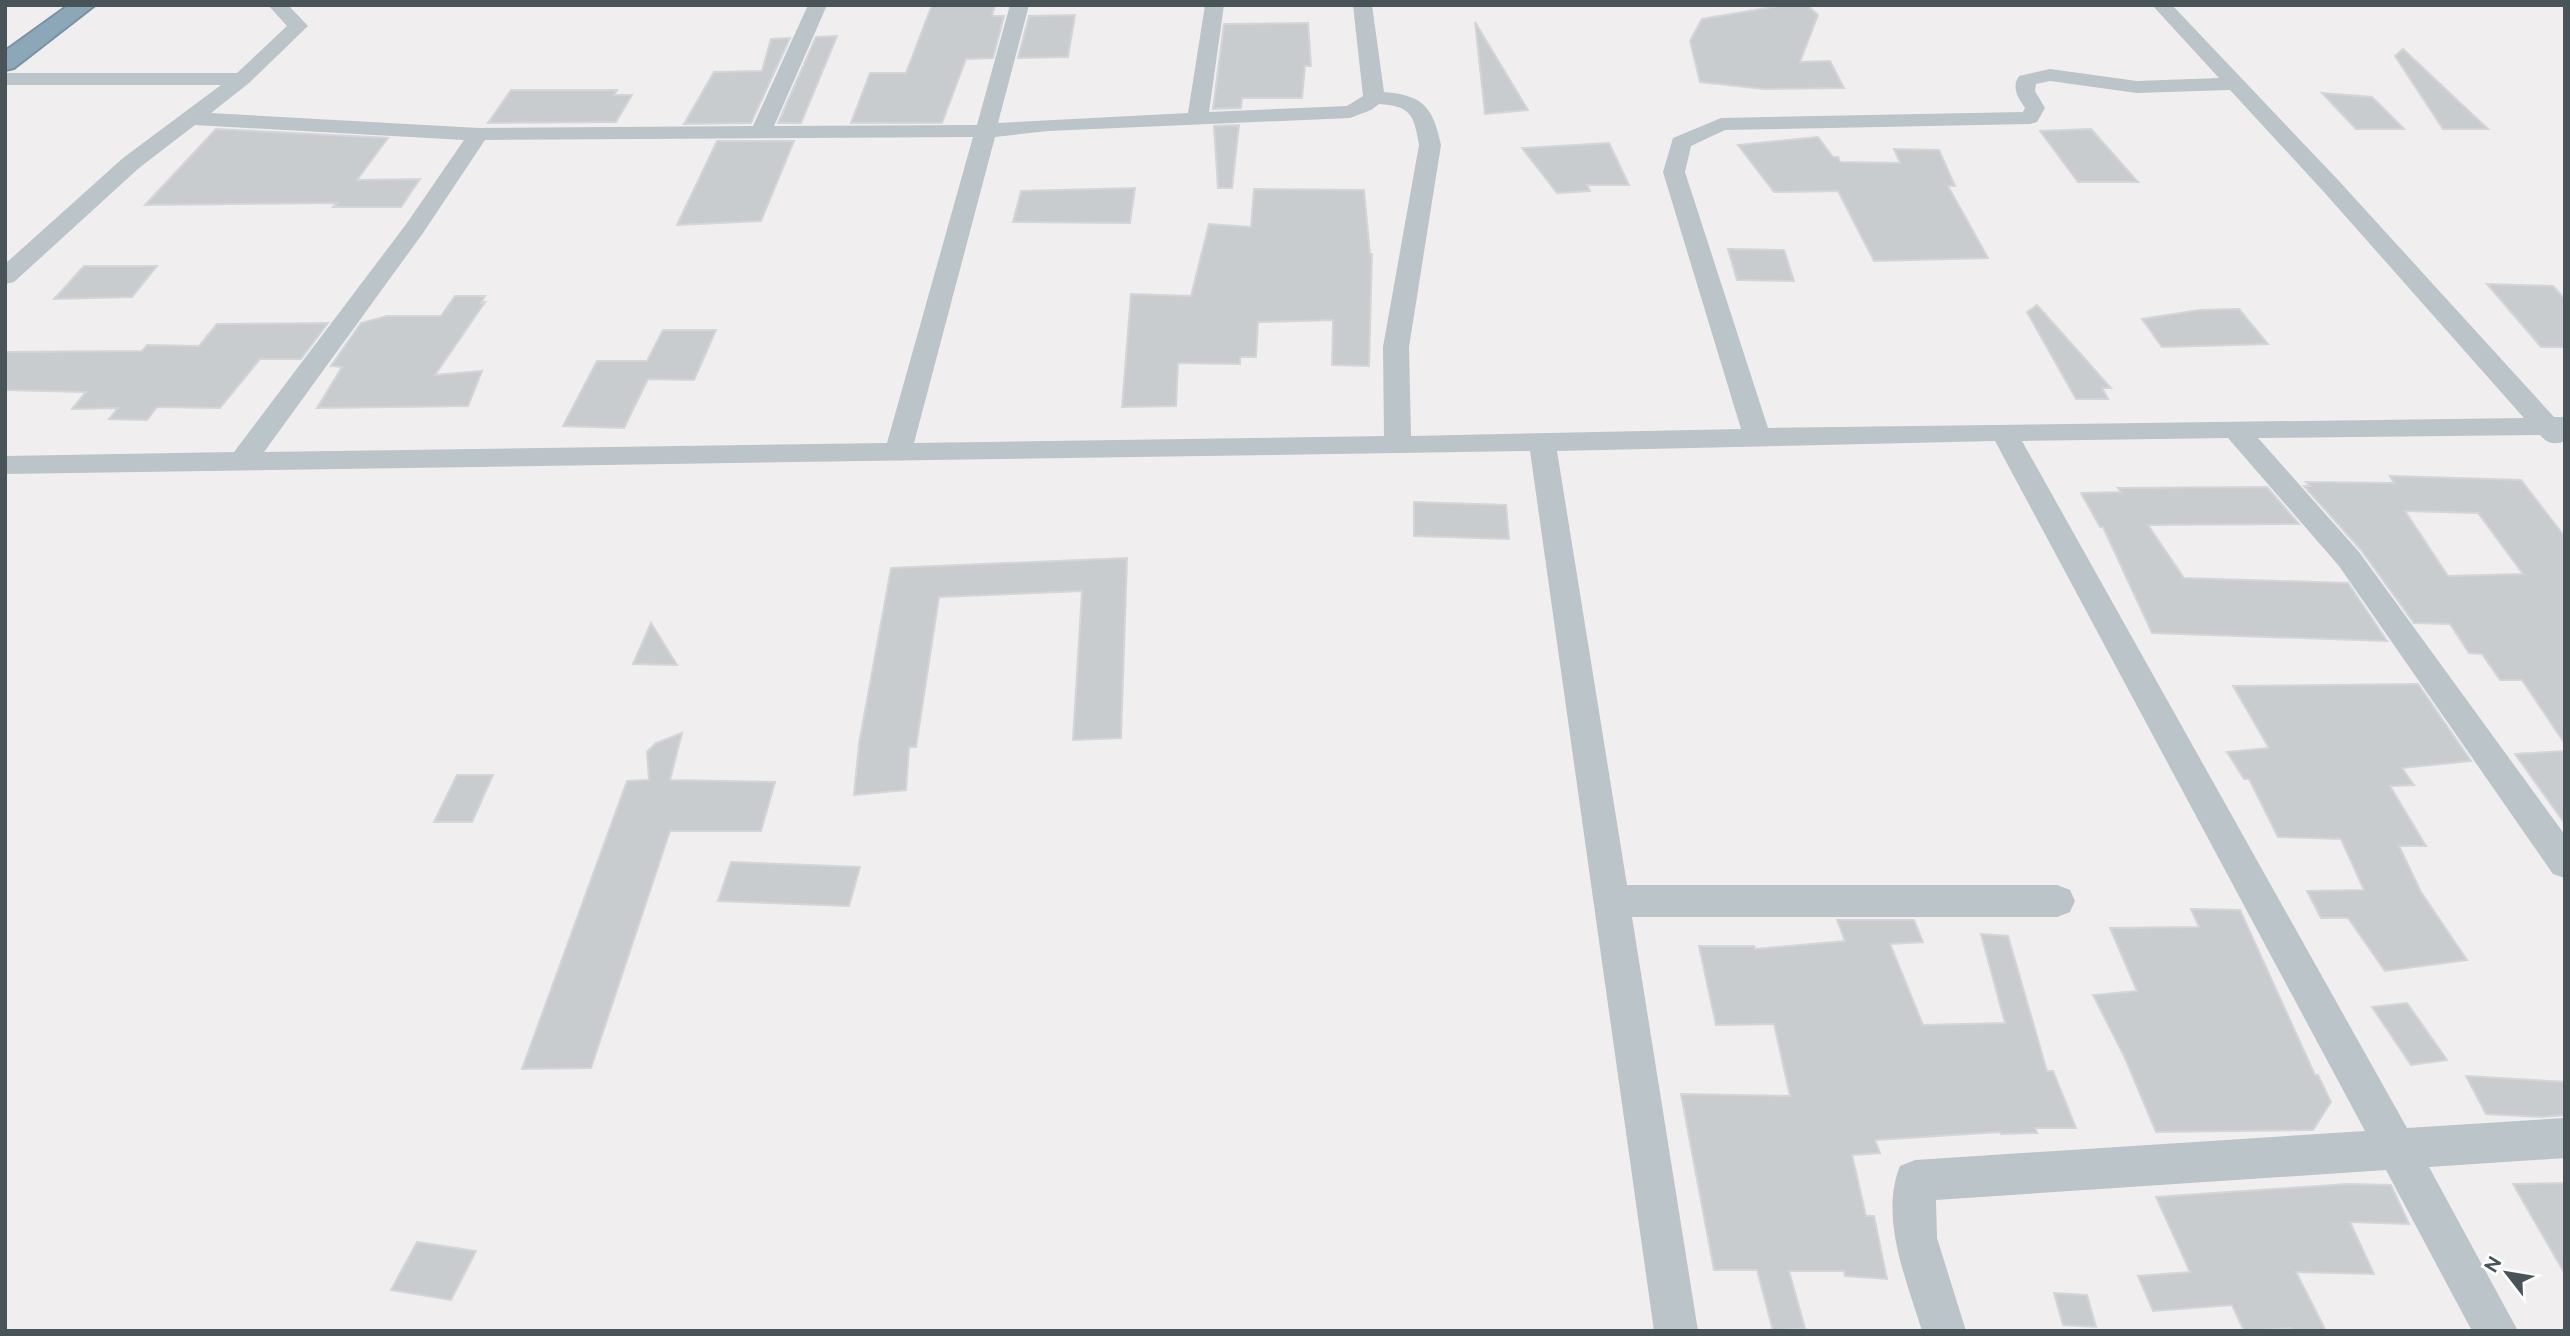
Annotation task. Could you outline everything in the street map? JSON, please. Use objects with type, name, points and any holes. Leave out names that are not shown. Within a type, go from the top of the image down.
[{"type":"highway","points":[[5,63],[84,5]]},
{"type":"street","points":[[5,277],[131,163],[242,79],[298,26],[277,5]]},
{"type":"street","points":[[761,131],[818,5]]},
{"type":"street","points":[[898,451],[1020,5]]},
{"type":"street","points":[[1198,118],[1215,5]]},
{"type":"street","points":[[1362,5],[1374,97]]},
{"type":"street","points":[[2161,5],[2559,433]]},
{"type":"street","points":[[1757,437],[1674,172],[1681,143],[1721,124],[2030,118],[2035,108],[2025,91],[2026,80],[2050,75],[2137,87],[2235,83]]},
{"type":"street","points":[[5,79],[242,79]]},
{"type":"street","points":[[191,118],[479,134],[986,131],[1048,125],[1350,111],[1364,106],[1374,97],[1401,99],[1417,105],[1426,119],[1430,145],[1396,348],[1398,445]]},
{"type":"street","points":[[242,462],[415,228],[479,134]]},
{"type":"street","points":[[5,465],[1398,445],[2235,429],[2559,433]]},
{"type":"street","points":[[2235,429],[2349,559],[2565,863]]},
{"type":"street","points":[[2004,432],[2496,1331]]},
{"type":"street","points":[[1542,442],[1676,1331]]},
{"type":"street","points":[[1610,901],[2057,901]]},
{"type":"street","points":[[1944,1331],[1916,1238],[1915,1181],[2565,1138]]},
{"type":"building","points":[[932,5],[995,5],[992,16],[1004,16],[993,58],[966,59],[942,123],[851,123],[870,73],[906,73]]},
{"type":"building","points":[[1784,5],[1807,5],[1818,15],[1800,62],[1830,61],[1844,88],[1764,89],[1700,82],[1690,41],[1702,19]]},
{"type":"building","points":[[1075,15],[1068,57],[1018,58],[1029,16]]},
{"type":"building","points":[[1475,22],[1528,110],[1485,114]]},
{"type":"building","points":[[1308,23],[1311,66],[1305,66],[1302,98],[1242,98],[1241,108],[1213,109],[1224,24]]},
{"type":"building","points":[[837,36],[801,123],[778,123],[816,37]]},
{"type":"building","points":[[790,38],[751,123],[684,124],[714,72],[762,71],[771,39]]},
{"type":"building","points":[[2403,49],[2488,129],[2443,129],[2395,56]]},
{"type":"building","points":[[511,90],[617,90],[614,95],[632,95],[616,122],[488,123]]},
{"type":"building","points":[[2322,93],[2372,97],[2404,129],[2356,129]]},
{"type":"building","points":[[1239,125],[1232,188],[1218,188],[1214,126]]},
{"type":"building","points":[[216,129],[388,138],[357,180],[420,179],[401,207],[333,207],[337,203],[145,205]]},
{"type":"building","points":[[2091,129],[2138,182],[2078,182],[2040,131]]},
{"type":"building","points":[[1818,137],[1840,162],[1900,163],[1894,149],[1939,150],[1955,186],[1948,186],[1988,258],[1874,261],[1838,191],[1774,192],[1738,145]]},
{"type":"building","points":[[717,141],[794,141],[761,221],[677,225]]},
{"type":"building","points":[[1609,143],[1629,185],[1587,185],[1590,191],[1557,193],[1522,148]]},
{"type":"building","points":[[1135,188],[1130,223],[1013,222],[1021,191]]},
{"type":"building","points":[[1254,189],[1364,190],[1372,254],[1369,366],[1332,365],[1333,320],[1258,322],[1256,357],[1240,357],[1240,364],[1178,363],[1176,406],[1122,407],[1131,294],[1191,296],[1209,224],[1251,227]]},
{"type":"building","points":[[1728,249],[1784,250],[1794,281],[1737,280]]},
{"type":"building","points":[[84,266],[157,266],[132,297],[54,299]]},
{"type":"building","points":[[2487,284],[2553,286],[2565,299],[2565,347],[2541,347]]},
{"type":"building","points":[[455,296],[485,296],[481,303],[485,302],[435,375],[482,371],[468,406],[317,408],[342,367],[331,366],[361,323],[387,316],[441,316]]},
{"type":"building","points":[[2037,305],[2111,388],[2102,388],[2108,399],[2076,399],[2027,312]]},
{"type":"building","points":[[2239,309],[2268,344],[2162,347],[2142,319],[2199,310]]},
{"type":"building","points":[[328,323],[301,359],[260,359],[220,408],[157,407],[147,420],[109,419],[118,408],[72,409],[86,392],[5,390],[5,352],[142,351],[147,345],[199,346],[217,324]]},
{"type":"building","points":[[663,330],[716,330],[694,380],[648,379],[624,428],[563,426],[597,361],[647,361]]},
{"type":"building","points":[[2390,476],[2521,480],[2565,537],[2565,744],[2522,680],[2500,680],[2482,654],[2469,653],[2450,624],[2414,623],[2361,550],[2304,486],[2310,486],[2306,482],[2394,483]],"holes":[[[2405,511],[2478,513],[2523,574],[2448,576]]]},
{"type":"building","points":[[2267,487],[2299,524],[2148,525],[2184,578],[2348,583],[2387,641],[2152,633],[2103,527],[2100,527],[2081,493],[2121,492],[2118,488]]},
{"type":"building","points":[[1414,502],[1506,505],[1509,539],[1414,536]]},
{"type":"building","points":[[1127,558],[1121,738],[1073,740],[1082,591],[939,597],[916,747],[909,747],[906,790],[854,795],[859,744],[891,568]]},
{"type":"building","points":[[651,623],[677,665],[633,664]]},
{"type":"building","points":[[2418,684],[2471,761],[2402,768],[2414,785],[2390,786],[2426,846],[2399,846],[2421,892],[2467,960],[2385,971],[2348,918],[2321,918],[2307,891],[2364,890],[2341,839],[2278,837],[2249,779],[2244,779],[2227,752],[2269,748],[2233,686]]},
{"type":"building","points":[[682,733],[670,780],[775,782],[761,831],[670,831],[591,1068],[522,1069],[627,781],[649,780],[647,752],[656,743]]},
{"type":"building","points":[[2565,751],[2565,824],[2515,754]]},
{"type":"building","points":[[457,775],[493,775],[472,822],[434,822]]},
{"type":"building","points":[[731,862],[860,867],[849,906],[718,901]]},
{"type":"building","points":[[2191,909],[2240,910],[2315,1075],[2318,1075],[2331,1102],[2313,1130],[2156,1132],[2125,1058],[2093,995],[2137,991],[2110,928],[2199,927]]},
{"type":"building","points":[[1837,920],[1914,920],[1923,942],[1890,944],[1923,1025],[2005,1023],[1981,934],[2008,936],[2047,1071],[2053,1071],[2076,1128],[2035,1128],[2037,1133],[2000,1132],[1875,1140],[1880,1153],[1852,1155],[1866,1216],[1874,1216],[1887,1279],[1845,1276],[1844,1271],[1789,1271],[1805,1328],[1773,1331],[1757,1270],[1714,1270],[1681,1094],[1790,1096],[1774,1024],[1716,1025],[1699,946],[1754,946],[1755,949],[1845,941]]},
{"type":"building","points":[[2407,1003],[2447,1060],[2411,1065],[2372,1007]]},
{"type":"building","points":[[2466,1076],[2565,1082],[2565,1115],[2541,1117],[2486,1114]]},
{"type":"building","points":[[2565,1183],[2565,1274],[2513,1184]]},
{"type":"building","points":[[2348,1184],[2391,1185],[2409,1224],[2350,1222],[2374,1274],[2296,1272],[2326,1331],[2292,1331],[2291,1328],[2244,1331],[2232,1305],[2153,1311],[2138,1276],[2190,1272],[2156,1197]]},
{"type":"building","points":[[417,1242],[476,1251],[451,1300],[391,1290]]},
{"type":"building","points":[[2054,1293],[2087,1295],[2096,1327],[2063,1325]]}]
